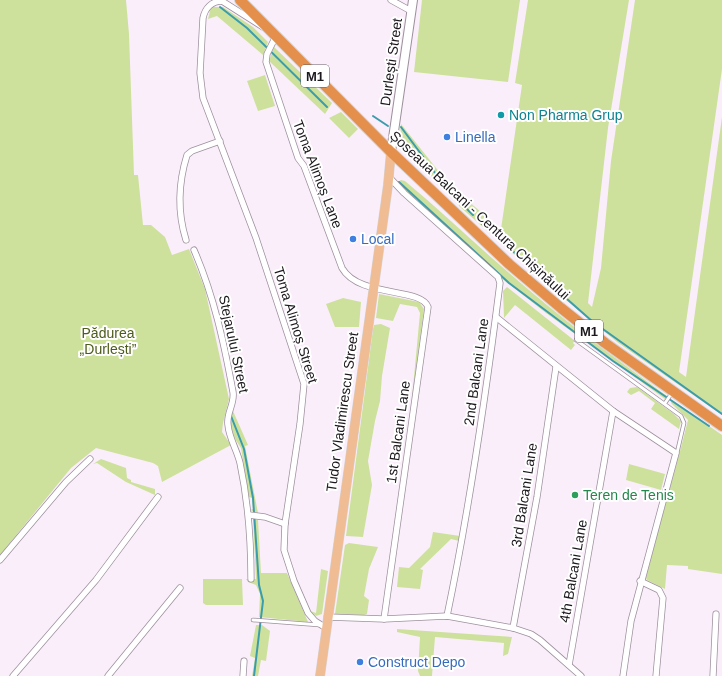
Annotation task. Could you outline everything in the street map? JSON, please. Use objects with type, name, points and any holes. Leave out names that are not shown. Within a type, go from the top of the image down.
[{"type":"highway","name":"Șoseaua Balcani - Centura Chișinăului","points":[[240,0],[391,152],[509,264],[669,398],[722,426]]},
{"type":"main road","name":"Tudor Vladimirescu Street","points":[[320,676],[324,627],[328,617],[389,177],[391,152]]},
{"type":"street","points":[[391,0],[411,11]]},
{"type":"street","name":"Durlești Street","points":[[391,152],[413,0]]},
{"type":"street","name":"Toma Alimoș Street","points":[[274,34],[249,20],[222,1],[211,4],[204,12],[200,53],[200,86],[208,112],[256,238],[304,384],[300,424],[285,524],[284,550],[294,581],[311,618],[324,627]]},
{"type":"street","name":"Toma Alimoș Lane","points":[[274,34],[266,62],[273,88],[298,158],[304,166],[342,268],[351,279],[373,289]]},
{"type":"street","points":[[186,240],[181,225],[179,196],[187,155],[192,151],[220,141]]},
{"type":"street","name":"2nd Balcani Lane","points":[[389,177],[404,193],[498,277],[500,283],[474,475],[463,542],[448,616]]},
{"type":"street","name":"Stejarului Street","points":[[194,250],[207,280],[222,335],[234,399],[228,414],[228,424],[240,461],[250,515],[251,579]]},
{"type":"street","name":"1st Balcani Lane","points":[[373,289],[390,291],[420,299],[427,304],[428,307],[384,619]]},
{"type":"street","points":[[496,317],[556,367],[613,411],[676,453],[640,581],[631,621],[623,676]]},
{"type":"street","name":"3rd Balcani Lane","points":[[513,628],[537,497],[556,367]]},
{"type":"street","name":"4th Balcani Lane","points":[[569,665],[613,411]]},
{"type":"street","points":[[0,560],[66,482],[90,459]]},
{"type":"street","points":[[13,676],[96,580],[158,498]]},
{"type":"street","points":[[250,515],[259,516],[285,524]]},
{"type":"street","points":[[640,581],[659,590],[663,598],[656,676]]},
{"type":"street","points":[[108,676],[180,588]]},
{"type":"street","points":[[713,676],[716,614]]},
{"type":"street","points":[[328,617],[384,619],[448,616],[513,628],[531,634],[581,676]]},
{"type":"street","points":[[243,676],[244,661]]},
{"type":"lane","points":[[576,340],[669,398],[684,423],[676,453]]},
{"type":"lane","points":[[255,621],[324,627]]},
{"type":"green space","name":"Pădurea „Durlești”","points":[[0,0],[126,0],[129,34],[134,175],[138,175],[143,225],[151,225],[165,237],[172,255],[189,249],[205,289],[229,399],[222,432],[231,445],[162,482],[158,466],[153,463],[96,448],[71,468],[0,555]]},
{"type":"green space","points":[[422,0],[520,0],[508,82],[414,72]]},
{"type":"green space","points":[[528,0],[629,0],[608,128],[588,303],[592,307],[601,268],[611,161],[635,0],[722,0],[722,69],[679,372],[686,377],[722,117],[722,415],[617,342],[566,300],[459,206],[455,190],[501,229],[522,85],[515,83]]},
{"type":"green space","points":[[211,7],[223,7],[253,27],[268,42],[263,55],[217,16],[208,19]]},
{"type":"green space","points":[[274,47],[332,103],[325,114],[269,61]]},
{"type":"green space","points":[[265,75],[275,106],[258,111],[247,81]]},
{"type":"green space","points":[[341,112],[358,129],[349,138],[329,118]]},
{"type":"green space","points":[[401,124],[444,178],[438,183],[407,148],[401,131]]},
{"type":"green space","points":[[401,180],[405,181],[418,192],[527,289],[606,351],[667,396],[665,399],[546,313],[505,281],[405,191],[398,182]]},
{"type":"green space","points":[[507,287],[575,341],[573,343],[575,345],[571,350],[515,305],[504,318],[503,291]]},
{"type":"green space","points":[[379,294],[419,302],[424,309],[412,398],[420,313],[417,307],[400,304],[393,321],[376,318]]},
{"type":"green space","points":[[343,298],[361,302],[359,327],[335,327],[326,304]]},
{"type":"green space","points":[[381,324],[390,328],[382,376],[380,401],[368,461],[372,485],[363,537],[346,536],[373,329],[374,325]]},
{"type":"green space","points":[[637,387],[674,414],[681,421],[679,429],[651,409],[655,403],[639,391],[631,395],[627,392],[630,388]]},
{"type":"green space","points":[[672,400],[722,435],[722,574],[688,569],[688,566],[667,565],[665,589],[647,580],[646,578],[688,420],[671,403]]},
{"type":"green space","points":[[233,411],[248,445],[245,446],[258,513],[250,510],[253,509],[252,498],[249,497],[241,448],[235,439],[229,420]]},
{"type":"green space","points":[[101,459],[126,468],[127,478],[131,480],[131,482],[155,489],[155,495],[126,482],[97,463],[93,464]]},
{"type":"green space","points":[[629,464],[665,474],[661,490],[626,480]]},
{"type":"green space","points":[[253,519],[258,520],[261,573],[287,573],[308,622],[259,617],[260,594],[256,585],[248,582],[246,579],[256,579]]},
{"type":"green space","points":[[433,532],[460,536],[459,541],[451,539],[420,569],[423,570],[420,589],[397,587],[399,567],[409,568],[430,547]]},
{"type":"green space","points":[[349,543],[378,547],[369,569],[364,596],[369,600],[367,614],[364,615],[335,614],[345,545]]},
{"type":"green space","points":[[321,569],[328,571],[322,614],[316,616],[310,611],[316,613]]},
{"type":"green space","points":[[203,579],[242,579],[243,605],[206,605],[203,603]]},
{"type":"green space","points":[[256,625],[262,625],[270,631],[266,661],[261,660],[258,676],[252,676],[255,658],[250,656]]},
{"type":"green space","points":[[397,629],[512,637],[508,654],[503,656],[504,643],[435,637],[432,676],[420,676],[418,671],[420,637],[397,632]]},
{"type":"waterway","points":[[220,7],[247,28],[327,107]]},
{"type":"waterway","points":[[373,116],[388,126]]},
{"type":"waterway","points":[[401,127],[444,185]]},
{"type":"waterway","points":[[399,182],[509,283],[613,361],[709,426]]},
{"type":"waterway","points":[[456,198],[473,215]]},
{"type":"waterway","points":[[481,223],[593,322],[722,414]]},
{"type":"waterway","points":[[231,416],[244,449],[253,498],[259,585],[263,601],[254,676]]},
{"type":"place","name":"Non Pharma Grup","points":[[501,115]]},
{"type":"place","name":"Linella","points":[[447,137]]},
{"type":"place","name":"Local","points":[[353,239]]},
{"type":"place","name":"Teren de Tenis","points":[[575,495]]},
{"type":"place","name":"Construct Depo","points":[[360,662]]}]
